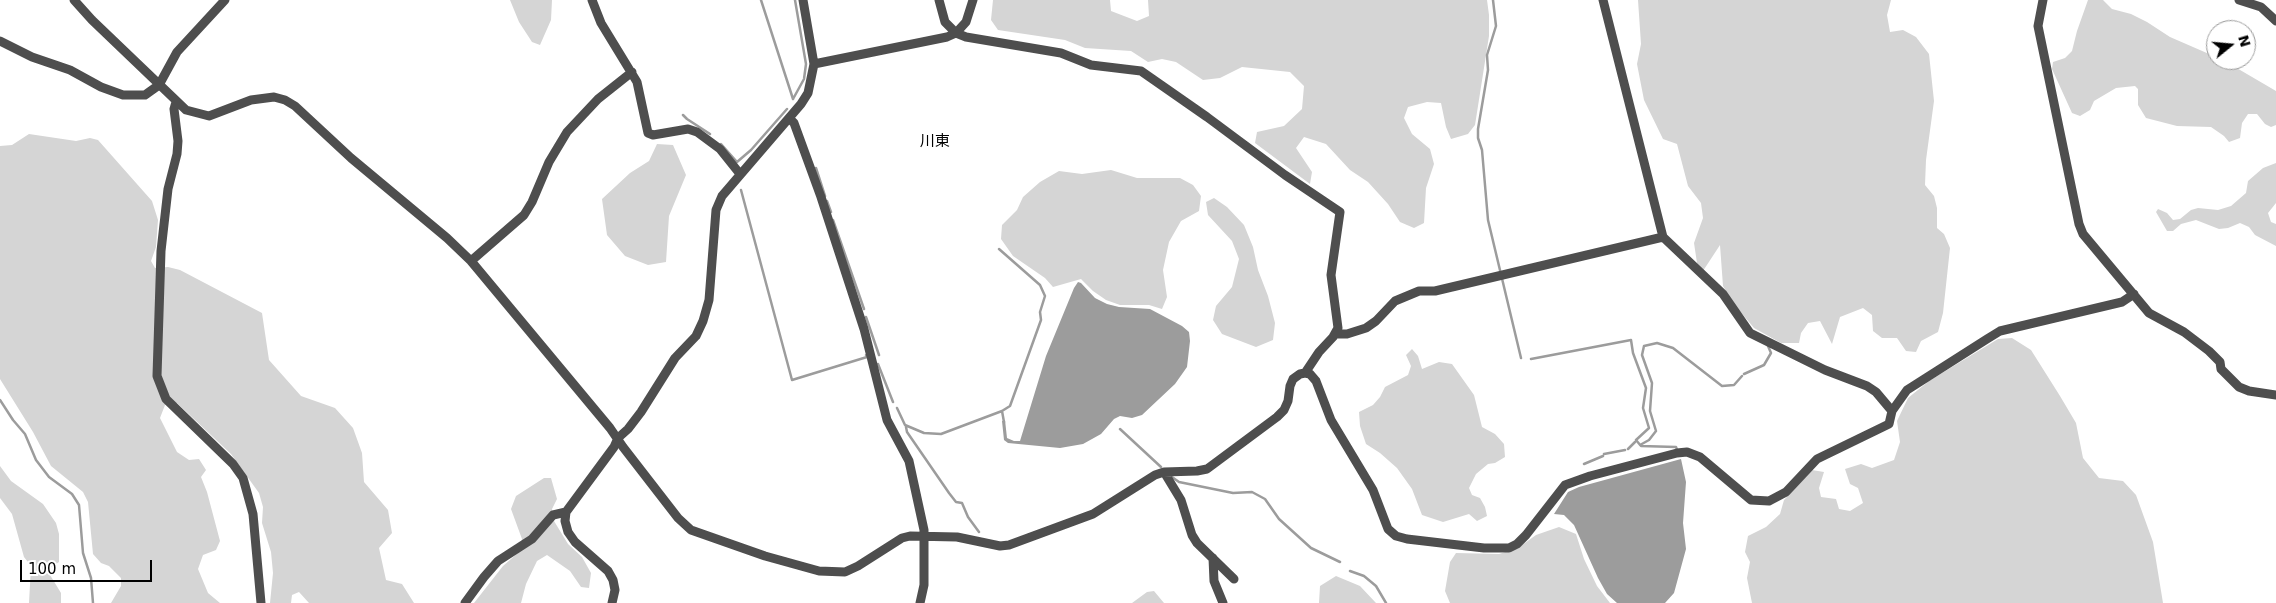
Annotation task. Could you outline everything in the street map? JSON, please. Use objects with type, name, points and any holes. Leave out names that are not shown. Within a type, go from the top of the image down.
[{"type":"street","points":[[74,0],[186,110],[209,116],[262,97],[274,97],[285,100],[471,261],[618,438],[678,518],[691,530],[709,538],[773,559],[818,571],[845,572],[858,566],[902,538],[924,536],[957,538],[1000,546],[1009,545],[1093,514],[1142,482],[1164,472],[1197,471],[1215,464],[1284,410],[1294,379],[1300,374],[1305,373],[1310,374],[1316,381],[1331,420],[1370,485],[1384,521],[1396,536],[1424,543],[1498,549],[1517,544],[1565,485],[1590,476],[1677,453],[1688,452],[1700,456],[1751,500],[1769,501],[1786,492],[1817,459],[1882,429],[1892,419],[1892,411],[1907,390],[2000,332],[2122,302],[2134,294]]},
{"type":"street","points":[[0,42],[32,57],[70,70],[124,95],[145,95],[159,85],[177,52],[225,0]]},
{"type":"street","points":[[592,0],[610,40],[632,72],[641,96],[648,133],[652,135],[688,129],[697,132],[720,149],[740,174]]},
{"type":"street","points":[[612,603],[615,590],[613,580],[608,571],[575,542],[568,532],[565,521],[566,512],[614,447],[618,438],[628,429],[641,412],[672,362],[696,336],[703,321],[710,300],[716,210],[722,196],[789,118],[808,92],[814,64],[802,0]]},
{"type":"street","points":[[939,0],[945,22],[956,33],[966,37],[1061,53],[1092,65],[1141,71],[1207,116],[1285,175],[1340,212],[1330,275],[1338,328],[1336,334],[1319,352],[1305,373]]},
{"type":"street","points":[[814,64],[948,37],[956,33],[966,22],[973,0]]},
{"type":"street","points":[[1602,0],[1663,238],[1723,294],[1750,333],[1825,370],[1867,386],[1876,392],[1892,411]]},
{"type":"street","points":[[2044,0],[2038,26],[2079,224],[2083,234],[2149,313],[2184,332],[2210,351],[2220,362],[2221,368],[2225,373],[2239,387],[2249,391],[2276,395]]},
{"type":"street","points":[[2238,0],[2262,7],[2276,22]]},
{"type":"street","points":[[471,261],[524,214],[532,202],[549,162],[567,132],[598,99],[632,72]]},
{"type":"street","points":[[176,102],[174,109],[178,141],[177,154],[168,189],[161,251],[157,376],[166,399],[233,464],[243,478],[253,514],[261,603]]},
{"type":"street","points":[[789,118],[794,123],[821,197],[861,320],[887,420],[909,461],[924,536],[924,580],[920,603]]},
{"type":"street","points":[[1336,334],[1347,334],[1366,328],[1376,321],[1395,301],[1419,291],[1435,291],[1663,238]]},
{"type":"street","points":[[1164,472],[1181,500],[1192,535],[1234,579]]},
{"type":"street","points":[[465,603],[498,561],[532,539],[553,514],[566,512]]},
{"type":"street","points":[[1213,558],[1214,581],[1222,603]]},
{"type":"shaded area","points":[[510,0],[552,0],[551,20],[540,45],[532,42],[519,22]]},
{"type":"shaded area","points":[[993,0],[1110,0],[1111,11],[1137,21],[1149,16],[1148,0],[1487,0],[1489,36],[1475,125],[1468,134],[1451,139],[1446,127],[1441,103],[1427,102],[1408,107],[1404,118],[1412,134],[1430,149],[1434,164],[1426,188],[1424,223],[1414,228],[1400,222],[1388,204],[1368,182],[1350,170],[1326,144],[1304,137],[1296,148],[1312,172],[1310,184],[1255,143],[1257,132],[1284,126],[1302,109],[1304,86],[1290,72],[1242,67],[1220,78],[1203,80],[1176,62],[1162,59],[1148,62],[1131,51],[1085,48],[1065,40],[998,30],[991,20]]},
{"type":"shaded area","points":[[1638,0],[1891,0],[1887,15],[1890,32],[1903,30],[1916,37],[1929,54],[1934,101],[1926,160],[1925,185],[1934,196],[1937,208],[1937,228],[1944,234],[1950,248],[1943,313],[1938,332],[1921,341],[1916,352],[1906,351],[1897,338],[1882,338],[1873,331],[1872,315],[1863,308],[1840,317],[1832,344],[1820,321],[1808,323],[1801,333],[1799,343],[1781,343],[1754,328],[1734,304],[1723,286],[1720,245],[1701,274],[1694,243],[1703,218],[1701,203],[1688,186],[1677,144],[1663,139],[1644,100],[1637,64],[1641,44]]},
{"type":"shaded area","points":[[2088,0],[2103,0],[2112,9],[2131,14],[2170,37],[2206,53],[2206,70],[2240,70],[2276,91],[2276,125],[2271,127],[2265,124],[2257,114],[2248,114],[2242,123],[2240,138],[2229,142],[2211,127],[2177,126],[2146,118],[2138,105],[2138,89],[2135,86],[2116,88],[2094,101],[2090,110],[2080,116],[2072,113],[2052,69],[2053,62],[2065,58],[2072,51]]},
{"type":"shaded area","points":[[29,134],[76,141],[90,138],[98,140],[152,201],[158,220],[156,247],[151,261],[155,268],[168,267],[180,270],[262,313],[269,360],[301,396],[335,408],[353,428],[362,453],[364,482],[388,510],[392,533],[379,548],[386,580],[402,584],[414,603],[309,603],[299,592],[292,595],[291,603],[270,603],[273,573],[271,552],[262,523],[263,507],[259,493],[231,454],[177,403],[165,405],[160,418],[177,452],[189,460],[199,459],[206,470],[201,477],[220,541],[216,550],[203,555],[198,569],[208,593],[220,603],[111,603],[121,586],[121,578],[109,566],[101,563],[93,554],[88,502],[83,492],[51,466],[33,432],[0,379],[0,146],[12,145]]},
{"type":"shaded area","points":[[657,144],[673,145],[686,175],[669,216],[666,262],[648,265],[625,256],[607,235],[602,199],[630,173],[649,161]]},
{"type":"shaded area","points":[[2276,163],[2276,203],[2268,213],[2271,222],[2276,224],[2276,246],[2255,235],[2249,227],[2240,223],[2228,228],[2219,229],[2196,220],[2181,224],[2173,231],[2167,231],[2156,212],[2158,209],[2167,213],[2173,220],[2180,219],[2191,210],[2198,208],[2218,210],[2231,206],[2246,193],[2248,181],[2263,168]]},
{"type":"shaded area","points":[[1111,170],[1137,178],[1180,178],[1193,185],[1201,196],[1199,211],[1181,221],[1169,242],[1163,270],[1167,297],[1162,309],[1149,305],[1120,305],[1106,300],[1081,279],[1053,287],[1045,278],[1013,256],[1001,239],[1002,225],[1017,210],[1023,197],[1040,182],[1059,171],[1082,174]]},
{"type":"shaded area","points":[[1214,198],[1227,207],[1244,225],[1268,296],[1275,323],[1273,340],[1256,347],[1222,334],[1213,320],[1216,306],[1232,287],[1239,259],[1232,241],[1208,215],[1206,202]]},
{"type":"shaded area","points":[[1078,282],[1095,298],[1107,304],[1119,307],[1150,309],[1182,326],[1189,332],[1190,341],[1187,367],[1175,384],[1142,415],[1132,418],[1120,416],[1114,419],[1101,434],[1083,444],[1060,448],[1008,443],[1004,440],[1002,421],[1005,420],[1007,438],[1020,441],[1046,356]]},
{"type":"shaded area","points":[[2012,338],[2031,350],[2076,423],[2083,458],[2099,478],[2123,481],[2136,495],[2153,542],[2163,603],[1752,603],[1747,578],[1750,562],[1745,552],[1748,536],[1766,527],[1780,514],[1784,500],[1812,470],[1824,472],[1819,488],[1821,497],[1836,499],[1839,509],[1850,511],[1863,503],[1858,488],[1850,484],[1845,469],[1861,464],[1872,468],[1894,460],[1900,442],[1897,421],[1908,398],[1929,381],[1998,339]]},
{"type":"shaded area","points":[[1412,349],[1418,356],[1422,369],[1439,362],[1452,364],[1474,395],[1482,427],[1495,434],[1504,444],[1505,457],[1495,463],[1488,464],[1476,474],[1469,488],[1472,495],[1480,498],[1485,507],[1487,516],[1477,521],[1469,514],[1443,522],[1422,515],[1412,489],[1397,468],[1366,444],[1360,426],[1359,412],[1373,405],[1385,387],[1408,375],[1411,366],[1406,355]]},
{"type":"shaded area","points":[[1681,459],[1686,482],[1683,523],[1686,549],[1674,593],[1665,603],[1617,603],[1607,594],[1598,578],[1574,525],[1564,515],[1554,514],[1568,492],[1579,487]]},
{"type":"shaded area","points":[[0,466],[11,481],[43,504],[56,523],[59,534],[59,562],[47,570],[61,593],[61,603],[29,603],[31,566],[24,557],[12,514],[0,498]]},
{"type":"shaded area","points":[[544,478],[551,478],[557,499],[552,509],[554,521],[568,544],[582,557],[591,573],[589,588],[581,587],[570,571],[547,555],[537,561],[526,584],[521,603],[474,603],[503,566],[519,552],[522,539],[511,509],[516,496]]},
{"type":"shaded area","points":[[1559,527],[1576,534],[1584,559],[1597,586],[1610,603],[1450,603],[1445,591],[1450,562],[1456,553],[1499,554],[1518,548],[1536,535]]},
{"type":"shaded area","points":[[1336,576],[1360,586],[1376,603],[1319,603],[1320,586]]},
{"type":"shaded area","points":[[1154,591],[1164,603],[1132,603],[1147,592]]},
{"type":"waterway","points":[[761,0],[793,99]]},
{"type":"waterway","points":[[793,99],[804,79],[806,64],[795,0]]},
{"type":"waterway","points":[[1493,0],[1496,26],[1487,55],[1488,70],[1478,138],[1482,150],[1488,220],[1521,358]]},
{"type":"waterway","points":[[721,144],[737,162],[751,150],[787,109]]},
{"type":"waterway","points":[[683,115],[710,134]]},
{"type":"waterway","points":[[816,168],[825,196]]},
{"type":"waterway","points":[[741,190],[792,380],[867,357],[866,355]]},
{"type":"waterway","points":[[827,201],[831,212]]},
{"type":"waterway","points":[[833,220],[864,309]]},
{"type":"waterway","points":[[897,408],[905,425],[924,433],[941,434],[1002,411],[1010,406],[1041,320],[1040,312],[1045,296],[1040,285],[999,249]]},
{"type":"waterway","points":[[866,317],[879,355]]},
{"type":"waterway","points":[[1531,359],[1631,340],[1633,353],[1646,388],[1643,408],[1649,428],[1636,440],[1641,446],[1676,447],[1677,450]]},
{"type":"waterway","points":[[1640,445],[1649,440],[1656,431],[1650,411],[1652,383],[1642,355],[1644,346],[1657,343],[1673,348],[1722,386],[1734,385],[1742,376]]},
{"type":"waterway","points":[[1744,374],[1764,365],[1771,353],[1768,346]]},
{"type":"waterway","points":[[878,364],[893,402]]},
{"type":"waterway","points":[[0,400],[25,434],[36,460],[49,477],[72,494],[79,505],[83,553],[91,578],[93,603]]},
{"type":"waterway","points":[[1002,411],[1004,422]]},
{"type":"waterway","points":[[906,427],[907,432],[949,493],[956,502],[962,503],[968,517],[979,532]]},
{"type":"waterway","points":[[1120,429],[1161,467]]},
{"type":"waterway","points":[[1628,449],[1635,442]]},
{"type":"waterway","points":[[1604,454],[1625,450]]},
{"type":"waterway","points":[[1584,464],[1603,456]]},
{"type":"waterway","points":[[1172,477],[1179,482],[1233,493],[1252,492],[1265,499],[1279,519],[1311,548],[1340,562]]},
{"type":"waterway","points":[[1350,571],[1364,576],[1376,586],[1386,603]]},
{"type":"district","name":"川東","points":[[935,142]]}]
